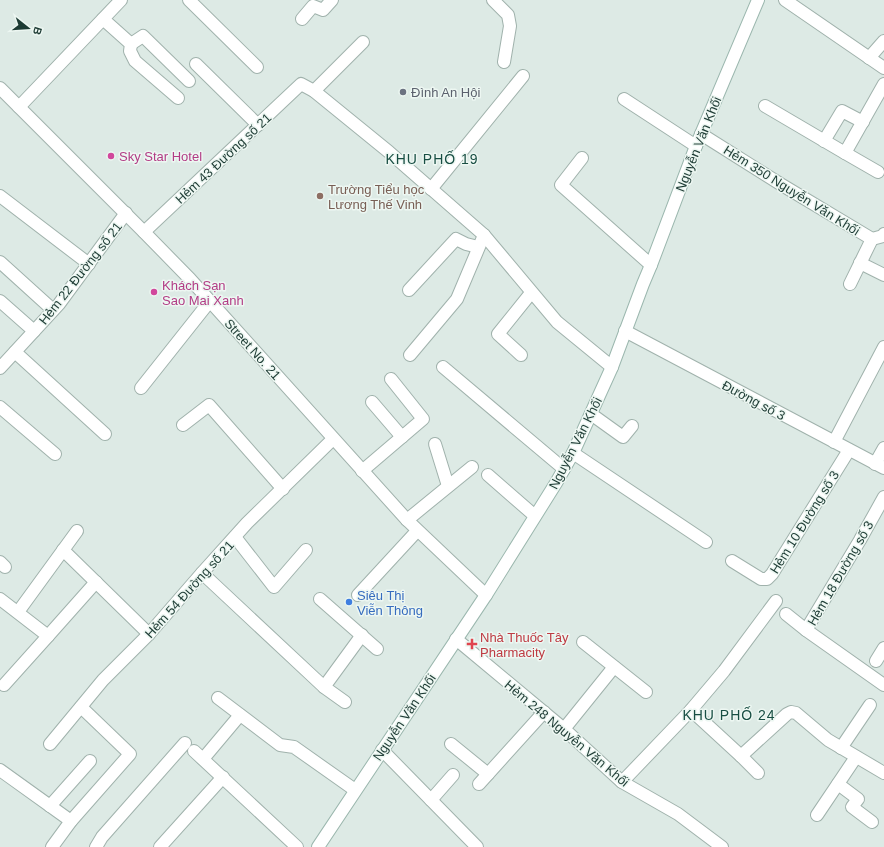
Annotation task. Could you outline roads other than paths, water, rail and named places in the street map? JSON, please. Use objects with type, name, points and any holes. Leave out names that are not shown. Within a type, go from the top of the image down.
[{"type":"street","points":[[19,107],[122,0]]},
{"type":"street","points":[[189,0],[257,67]]},
{"type":"street","points":[[302,19],[313,6],[322,10],[332,0]]},
{"type":"street","points":[[493,0],[508,15],[510,26],[504,62]]},
{"type":"street","name":"Nguyễn Văn Khối","points":[[318,847],[486,595],[573,453],[612,367],[696,146],[758,0]]},
{"type":"street","points":[[785,0],[884,68]]},
{"type":"street","points":[[103,19],[131,44]]},
{"type":"street","points":[[178,98],[135,61],[130,52],[131,44],[143,36],[188,81]]},
{"type":"street","points":[[869,58],[884,41]]},
{"type":"street","points":[[363,42],[314,91],[390,152],[484,235],[556,322],[612,367]]},
{"type":"street","points":[[196,64],[258,126]]},
{"type":"street","points":[[432,189],[523,76]]},
{"type":"street","name":"Hẻm 43 Đường số 21","points":[[144,232],[301,84],[314,91]]},
{"type":"street","points":[[845,153],[884,84]]},
{"type":"street","name":"Street No. 21","points":[[0,88],[126,213],[210,301],[406,520],[486,595]]},
{"type":"street","points":[[624,99],[696,146]]},
{"type":"street","points":[[765,106],[878,172]]},
{"type":"street","points":[[824,140],[842,111],[863,122]]},
{"type":"street","name":"Hẻm 350 Nguyễn Văn Khối","points":[[701,134],[872,239],[883,236],[884,234]]},
{"type":"street","points":[[582,158],[561,185],[651,265]]},
{"type":"street","points":[[0,196],[89,264]]},
{"type":"street","name":"Hẻm 22 Đường số 21","points":[[0,368],[70,290],[126,213]]},
{"type":"street","points":[[410,355],[457,299],[484,235]]},
{"type":"street","points":[[409,290],[456,239],[466,244],[478,247]]},
{"type":"street","points":[[850,284],[872,239]]},
{"type":"street","points":[[0,262],[53,310]]},
{"type":"street","points":[[860,263],[884,275]]},
{"type":"street","points":[[521,355],[498,334],[531,293]]},
{"type":"street","points":[[0,301],[34,331]]},
{"type":"street","points":[[140,388],[210,301]]},
{"type":"street","name":"Đường số 3","points":[[625,331],[880,466]]},
{"type":"street","points":[[834,442],[884,347]]},
{"type":"street","points":[[15,352],[105,434]]},
{"type":"street","points":[[443,367],[564,469]]},
{"type":"street","points":[[362,472],[423,419],[391,379]]},
{"type":"street","points":[[372,402],[402,437]]},
{"type":"street","points":[[183,424],[209,404],[283,489]]},
{"type":"street","points":[[0,407],[55,454]]},
{"type":"street","points":[[591,414],[623,437],[632,426]]},
{"type":"street","name":"Hẻm 54 Đường số 21","points":[[50,744],[103,680],[149,634],[235,536],[333,439]]},
{"type":"street","points":[[435,444],[448,486]]},
{"type":"street","points":[[880,466],[884,448]]},
{"type":"street","name":"Hẻm 10 Đường số 3","points":[[732,561],[761,579],[767,579],[772,574],[849,450]]},
{"type":"street","points":[[573,453],[706,542]]},
{"type":"street","points":[[406,520],[472,467]]},
{"type":"street","points":[[488,475],[535,516]]},
{"type":"street","name":"Hẻm 18 Đường số 3","points":[[884,497],[806,630],[884,685]]},
{"type":"street","points":[[18,612],[77,531]]},
{"type":"street","points":[[358,595],[418,531]]},
{"type":"street","points":[[235,536],[274,587],[306,550]]},
{"type":"street","points":[[64,550],[149,634]]},
{"type":"street","points":[[202,573],[324,686],[345,702]]},
{"type":"street","points":[[4,686],[96,582]]},
{"type":"street","points":[[0,599],[48,636]]},
{"type":"street","points":[[320,599],[377,648]]},
{"type":"street","points":[[622,782],[691,710],[724,671],[776,601]]},
{"type":"street","points":[[786,614],[806,630]]},
{"type":"street","points":[[324,686],[362,635]]},
{"type":"street","name":"Hẻm 248 Nguyễn Văn Khối","points":[[456,639],[564,729],[622,782],[678,814],[722,847]]},
{"type":"street","points":[[583,642],[646,692]]},
{"type":"street","points":[[876,661],[884,648]]},
{"type":"street","points":[[564,729],[614,666]]},
{"type":"street","points":[[218,698],[280,746],[294,747],[355,790]]},
{"type":"street","points":[[841,748],[870,705]]},
{"type":"street","points":[[52,847],[71,821],[130,754],[81,707]]},
{"type":"street","points":[[691,710],[758,773]]},
{"type":"street","points":[[479,784],[544,712]]},
{"type":"street","points":[[741,756],[786,714],[791,712],[796,713],[828,740],[884,774]]},
{"type":"street","points":[[96,847],[102,837],[194,751],[240,715]]},
{"type":"street","points":[[451,744],[488,774]]},
{"type":"street","points":[[382,750],[477,847]]},
{"type":"street","points":[[194,751],[296,847]]},
{"type":"street","points":[[817,815],[856,757]]},
{"type":"street","points":[[50,806],[90,761]]},
{"type":"street","points":[[0,770],[71,821]]},
{"type":"street","points":[[431,800],[453,775]]},
{"type":"street","points":[[160,847],[223,777]]},
{"type":"street","points":[[838,784],[858,799],[852,807],[872,822]]},
{"type":"place","name":"Đình An Hội","points":[[403,92]]},
{"type":"place","name":"Sky Star Hotel","points":[[111,156]]},
{"type":"place","name":"Trường Tiểu học Lương Thế Vinh","points":[[320,196]]},
{"type":"place","name":"Khách Sạn Sao Mai Xanh","points":[[154,292]]},
{"type":"place","name":"Siêu Thị Viễn Thông","points":[[349,602]]},
{"type":"place","name":"Nhà Thuốc Tây Pharmacity","points":[[472,644]]},
{"type":"district","name":"KHU PHỐ 19","points":[[432,159]]},
{"type":"district","name":"KHU PHỐ 24","points":[[729,715]]}]
